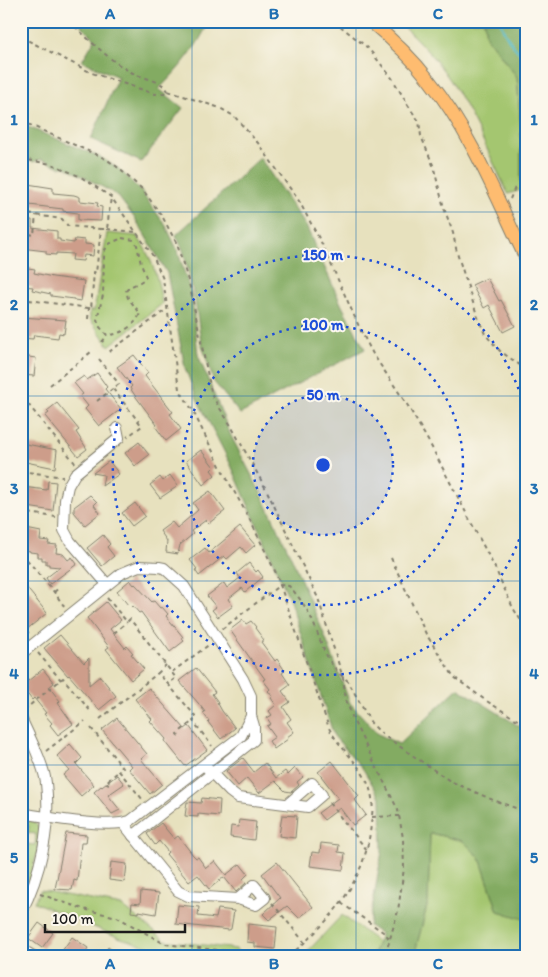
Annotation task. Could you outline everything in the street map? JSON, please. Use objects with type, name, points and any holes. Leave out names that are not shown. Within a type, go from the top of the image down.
[{"type":"main road","points":[[370,21],[389,37],[418,67],[444,100],[477,158],[527,261]]},
{"type":"street","points":[[104,587],[64,530],[66,493],[72,478],[119,438],[117,428]]},
{"type":"street","points":[[21,654],[33,642],[104,587],[130,569],[139,566],[164,568],[184,586],[216,636],[251,696],[254,740],[133,836]]},
{"type":"street","points":[[21,813],[123,824],[149,808],[241,736],[251,716]]},
{"type":"street","points":[[21,718],[46,782],[47,817],[42,860],[32,892],[21,913]]},
{"type":"street","points":[[204,765],[238,798],[289,803],[308,807],[322,795],[312,783],[289,803]]},
{"type":"street","points":[[123,824],[178,890],[188,896],[238,899],[256,905],[265,898],[254,885],[238,899]]},
{"type":"street","points":[[21,949],[33,956]]},
{"type":"path","points":[[69,21],[100,49],[133,73],[164,86],[168,90],[220,108],[234,116],[258,143],[300,201],[365,338],[430,444],[495,568],[513,608],[527,630]]},
{"type":"path","points":[[334,21],[368,48],[392,78],[419,122],[420,136],[433,166],[457,253],[477,315],[486,334],[500,351],[527,370]]},
{"type":"path","points":[[21,38],[92,73],[155,94],[165,93],[168,90]]},
{"type":"path","points":[[21,121],[106,158],[142,190],[162,216],[177,244],[190,287],[212,396],[230,424],[267,491],[318,598],[343,678],[346,700],[396,803],[400,816],[404,868],[398,911],[385,956]]},
{"type":"path","points":[[21,159],[52,164],[81,177],[111,197],[153,256],[162,279],[168,308],[179,389],[193,411],[220,468],[249,518],[276,573],[288,603],[329,728],[368,783],[373,800],[368,851],[342,903],[289,956]]},
{"type":"path","points":[[107,229],[111,197]]},
{"type":"path","points":[[21,213],[62,219],[68,226],[136,232]]},
{"type":"path","points":[[29,234],[34,235],[36,215]]},
{"type":"path","points":[[88,319],[102,229]]},
{"type":"path","points":[[122,238],[134,240],[146,277],[126,291],[128,298],[140,314],[139,318],[121,333],[114,336],[107,335],[99,326],[97,319],[103,295],[105,250],[114,241],[122,238]]},
{"type":"path","points":[[21,299],[89,308]]},
{"type":"path","points":[[109,352],[168,308]]},
{"type":"path","points":[[102,342],[107,335]]},
{"type":"path","points":[[50,386],[91,352]]},
{"type":"path","points":[[97,401],[119,384],[99,359]]},
{"type":"path","points":[[113,389],[142,426],[123,441]]},
{"type":"path","points":[[28,404],[80,470]]},
{"type":"path","points":[[21,471],[72,478]]},
{"type":"path","points":[[21,512],[64,518]]},
{"type":"path","points":[[21,555],[24,556],[64,605],[63,614]]},
{"type":"path","points":[[391,558],[426,634],[454,677],[485,700],[527,726]]},
{"type":"path","points":[[172,672],[280,585],[289,586],[302,600],[313,621],[325,655],[343,678],[348,681],[371,723],[383,735],[455,783],[499,803],[527,812]]},
{"type":"path","points":[[54,592],[60,587]]},
{"type":"path","points":[[104,587],[127,622]]},
{"type":"path","points":[[114,632],[130,619],[176,678],[168,684]]},
{"type":"path","points":[[21,624],[61,680]]},
{"type":"path","points":[[100,719],[166,665]]},
{"type":"path","points":[[158,673],[198,718],[177,734],[179,736]]},
{"type":"path","points":[[21,712],[63,678],[92,713]]},
{"type":"path","points":[[37,757],[85,721]]},
{"type":"path","points":[[192,721],[218,754]]},
{"type":"path","points":[[91,728],[124,768],[105,783],[109,785]]},
{"type":"path","points":[[119,771],[149,808]]},
{"type":"path","points":[[322,795],[368,851]]},
{"type":"path","points":[[372,818],[400,816]]},
{"type":"path","points":[[32,892],[83,909],[118,917],[165,944],[234,952],[235,956]]},
{"type":"path","points":[[265,898],[267,897],[304,943]]},
{"type":"path","points":[[342,903],[386,934],[390,939]]},
{"type":"green space","points":[[77,21],[209,21],[205,31],[187,57],[159,89],[183,108],[141,162],[91,139],[118,77],[82,61],[95,39]]},
{"type":"green space","points":[[397,21],[484,21],[486,36],[517,77],[521,129],[521,190],[508,194],[464,103],[451,81],[430,53]]},
{"type":"green space","points":[[484,21],[527,21],[527,226],[521,210],[521,129],[517,77],[486,36]]},
{"type":"green space","points":[[21,124],[100,157],[119,169],[141,191],[166,226],[177,249],[192,296],[198,355],[231,436],[290,554],[324,634],[350,703],[378,734],[399,744],[458,688],[527,731],[527,920],[498,911],[480,858],[463,841],[430,833],[428,902],[414,956],[373,956],[381,934],[369,926],[382,851],[381,799],[363,769],[334,736],[289,598],[230,463],[197,399],[185,368],[167,273],[136,220],[117,195],[66,167],[60,167],[42,159],[33,162],[25,155],[21,155]]},
{"type":"green space","points":[[260,158],[306,226],[342,306],[365,349],[240,414],[214,382],[201,342],[195,300],[183,250],[176,235]]},
{"type":"green space","points":[[107,233],[137,236],[154,268],[162,304],[109,346],[90,319],[90,310],[94,311]]},
{"type":"green space","points":[[22,820],[36,823],[40,833],[36,857],[27,888],[21,885],[21,850],[25,850],[26,844],[35,845],[36,834],[28,833],[29,826],[21,825]]},
{"type":"green space","points":[[430,833],[463,841],[480,858],[498,911],[527,919],[527,956],[414,956],[428,902]]},
{"type":"green space","points":[[40,890],[122,906],[165,940],[236,949],[242,956],[176,956],[118,937],[34,902]]},
{"type":"green space","points":[[342,915],[378,942],[373,956],[314,956],[308,951]]},
{"type":"building","points":[[21,183],[53,188],[53,193],[74,195],[80,197],[80,201],[98,203],[97,206],[102,207],[101,221],[78,220],[78,213],[63,211],[63,209],[21,204]]},
{"type":"building","points":[[21,219],[32,220],[32,228],[57,231],[57,239],[60,239],[60,241],[74,243],[75,239],[85,240],[85,244],[94,245],[93,256],[84,255],[83,261],[72,260],[73,254],[46,254],[46,251],[21,248]]},
{"type":"building","points":[[21,267],[35,269],[34,273],[84,281],[81,301],[51,296],[51,294],[32,290],[33,287],[23,286],[21,284]]},
{"type":"building","points":[[487,278],[515,326],[503,332],[489,305],[484,308],[472,285]]},
{"type":"building","points":[[21,317],[66,320],[64,334],[59,333],[58,338],[34,335],[33,339],[21,338]]},
{"type":"building","points":[[134,355],[148,373],[145,376],[173,412],[170,414],[181,429],[166,441],[155,426],[157,425],[130,388],[132,386],[117,367]]},
{"type":"building","points":[[21,356],[36,358],[34,376],[21,375]]},
{"type":"building","points":[[97,373],[107,387],[105,389],[121,409],[99,426],[85,409],[88,406],[80,396],[83,394],[74,383],[84,376],[87,380]]},
{"type":"building","points":[[57,403],[79,430],[76,432],[87,449],[78,456],[45,416],[49,413],[47,411]]},
{"type":"building","points":[[139,442],[149,455],[135,466],[125,453]]},
{"type":"building","points":[[21,443],[57,450],[55,468],[21,461]]},
{"type":"building","points":[[201,450],[214,467],[211,470],[215,475],[203,485],[186,461]]},
{"type":"building","points":[[109,461],[119,474],[102,486],[104,475],[93,473]]},
{"type":"building","points":[[170,475],[178,486],[160,498],[150,485],[160,477],[163,481]]},
{"type":"building","points":[[48,481],[56,482],[53,511],[21,506],[23,487],[47,490]]},
{"type":"building","points":[[210,491],[225,511],[209,523],[206,520],[191,531],[193,534],[180,545],[178,554],[166,552],[167,541],[160,531],[172,522],[177,528],[198,510],[193,503]]},
{"type":"building","points":[[90,495],[97,502],[94,505],[100,513],[85,525],[74,512],[74,507]]},
{"type":"building","points":[[135,503],[145,516],[132,526],[122,513]]},
{"type":"building","points":[[240,527],[255,545],[246,553],[241,547],[227,559],[224,556],[199,576],[195,570],[197,569],[190,560],[205,548],[209,553]]},
{"type":"building","points":[[21,528],[41,532],[40,540],[49,541],[48,544],[57,545],[56,553],[63,554],[68,560],[72,557],[77,564],[50,584],[46,578],[60,567],[49,566],[49,564],[46,564],[46,560],[38,557],[38,553],[21,549]]},
{"type":"building","points":[[103,535],[110,544],[107,547],[114,556],[102,566],[87,548]]},
{"type":"building","points":[[249,563],[263,577],[245,592],[242,588],[228,599],[233,606],[218,617],[212,610],[216,607],[207,596],[224,583],[227,588],[240,578],[237,573]]},
{"type":"building","points":[[130,580],[152,602],[154,601],[160,608],[162,607],[168,614],[166,616],[183,637],[184,641],[170,652],[141,612],[139,613],[133,606],[128,605],[117,591]]},
{"type":"building","points":[[21,581],[47,613],[21,634]]},
{"type":"building","points":[[106,602],[121,620],[110,629],[125,648],[127,646],[133,653],[131,654],[144,669],[131,680],[106,649],[109,647],[87,618]]},
{"type":"building","points":[[243,620],[246,624],[251,621],[256,627],[264,640],[261,642],[275,661],[277,659],[285,671],[282,673],[290,685],[282,691],[290,702],[283,707],[291,719],[287,722],[294,732],[274,749],[269,741],[275,737],[267,726],[271,724],[267,718],[272,715],[269,711],[276,705],[268,691],[270,689],[263,680],[265,679],[230,630]]},
{"type":"building","points":[[60,635],[84,663],[89,658],[89,685],[100,676],[116,696],[99,710],[44,648]]},
{"type":"building","points":[[196,668],[215,692],[212,694],[235,728],[221,739],[208,722],[203,713],[205,712],[179,681]]},
{"type":"building","points":[[43,669],[54,683],[49,687],[60,701],[58,703],[73,724],[58,735],[50,725],[52,723],[44,714],[46,713],[21,686],[21,673],[28,681]]},
{"type":"building","points":[[149,688],[185,729],[189,726],[207,750],[185,766],[165,741],[166,739],[150,721],[152,719],[135,699]]},
{"type":"building","points":[[117,718],[147,754],[141,759],[162,784],[150,794],[129,769],[132,766],[102,730]]},
{"type":"building","points":[[70,744],[82,758],[76,764],[94,785],[81,796],[63,775],[69,770],[57,756]]},
{"type":"building","points":[[243,758],[254,772],[265,763],[276,778],[285,771],[288,775],[295,768],[303,777],[297,782],[299,785],[291,792],[285,791],[275,781],[259,793],[247,778],[238,786],[226,771]]},
{"type":"building","points":[[332,761],[359,796],[355,800],[366,815],[353,825],[340,808],[324,820],[318,813],[338,798],[318,772]]},
{"type":"building","points":[[117,775],[124,784],[108,795],[120,810],[112,814],[94,792]]},
{"type":"building","points":[[202,798],[220,800],[219,816],[198,814],[198,817],[185,816],[187,802],[201,803]]},
{"type":"building","points":[[282,815],[297,816],[295,838],[279,836]]},
{"type":"building","points":[[239,820],[256,822],[254,840],[230,837],[231,826],[238,827]]},
{"type":"building","points":[[161,823],[174,839],[178,836],[206,868],[215,861],[226,875],[240,864],[248,874],[243,879],[246,883],[236,892],[224,877],[209,889],[198,875],[189,882],[166,854],[168,852],[159,841],[155,845],[147,834]]},
{"type":"building","points":[[66,833],[87,835],[86,843],[81,843],[77,881],[74,880],[72,890],[55,889]]},
{"type":"building","points":[[321,843],[339,845],[338,852],[345,853],[343,870],[310,866],[312,852],[320,853]]},
{"type":"building","points":[[111,862],[127,864],[125,882],[109,880]]},
{"type":"building","points":[[277,862],[313,907],[299,918],[287,906],[269,920],[263,914],[280,898],[262,874]]},
{"type":"building","points":[[141,891],[159,893],[156,914],[139,911],[139,913],[131,912],[132,903],[140,904]]},
{"type":"building","points":[[178,905],[199,907],[198,916],[216,918],[218,909],[234,911],[231,929],[176,924]]},
{"type":"building","points":[[39,923],[53,933],[42,948],[28,938]]},
{"type":"building","points":[[248,924],[277,927],[275,949],[255,947],[255,943],[247,942]]},
{"type":"building","points":[[72,937],[88,948],[83,956],[69,956],[62,951]]},
{"type":"building","points":[[108,947],[121,956],[102,956]]},
{"type":"waterway","points":[[500,21],[510,42],[527,59]]}]
